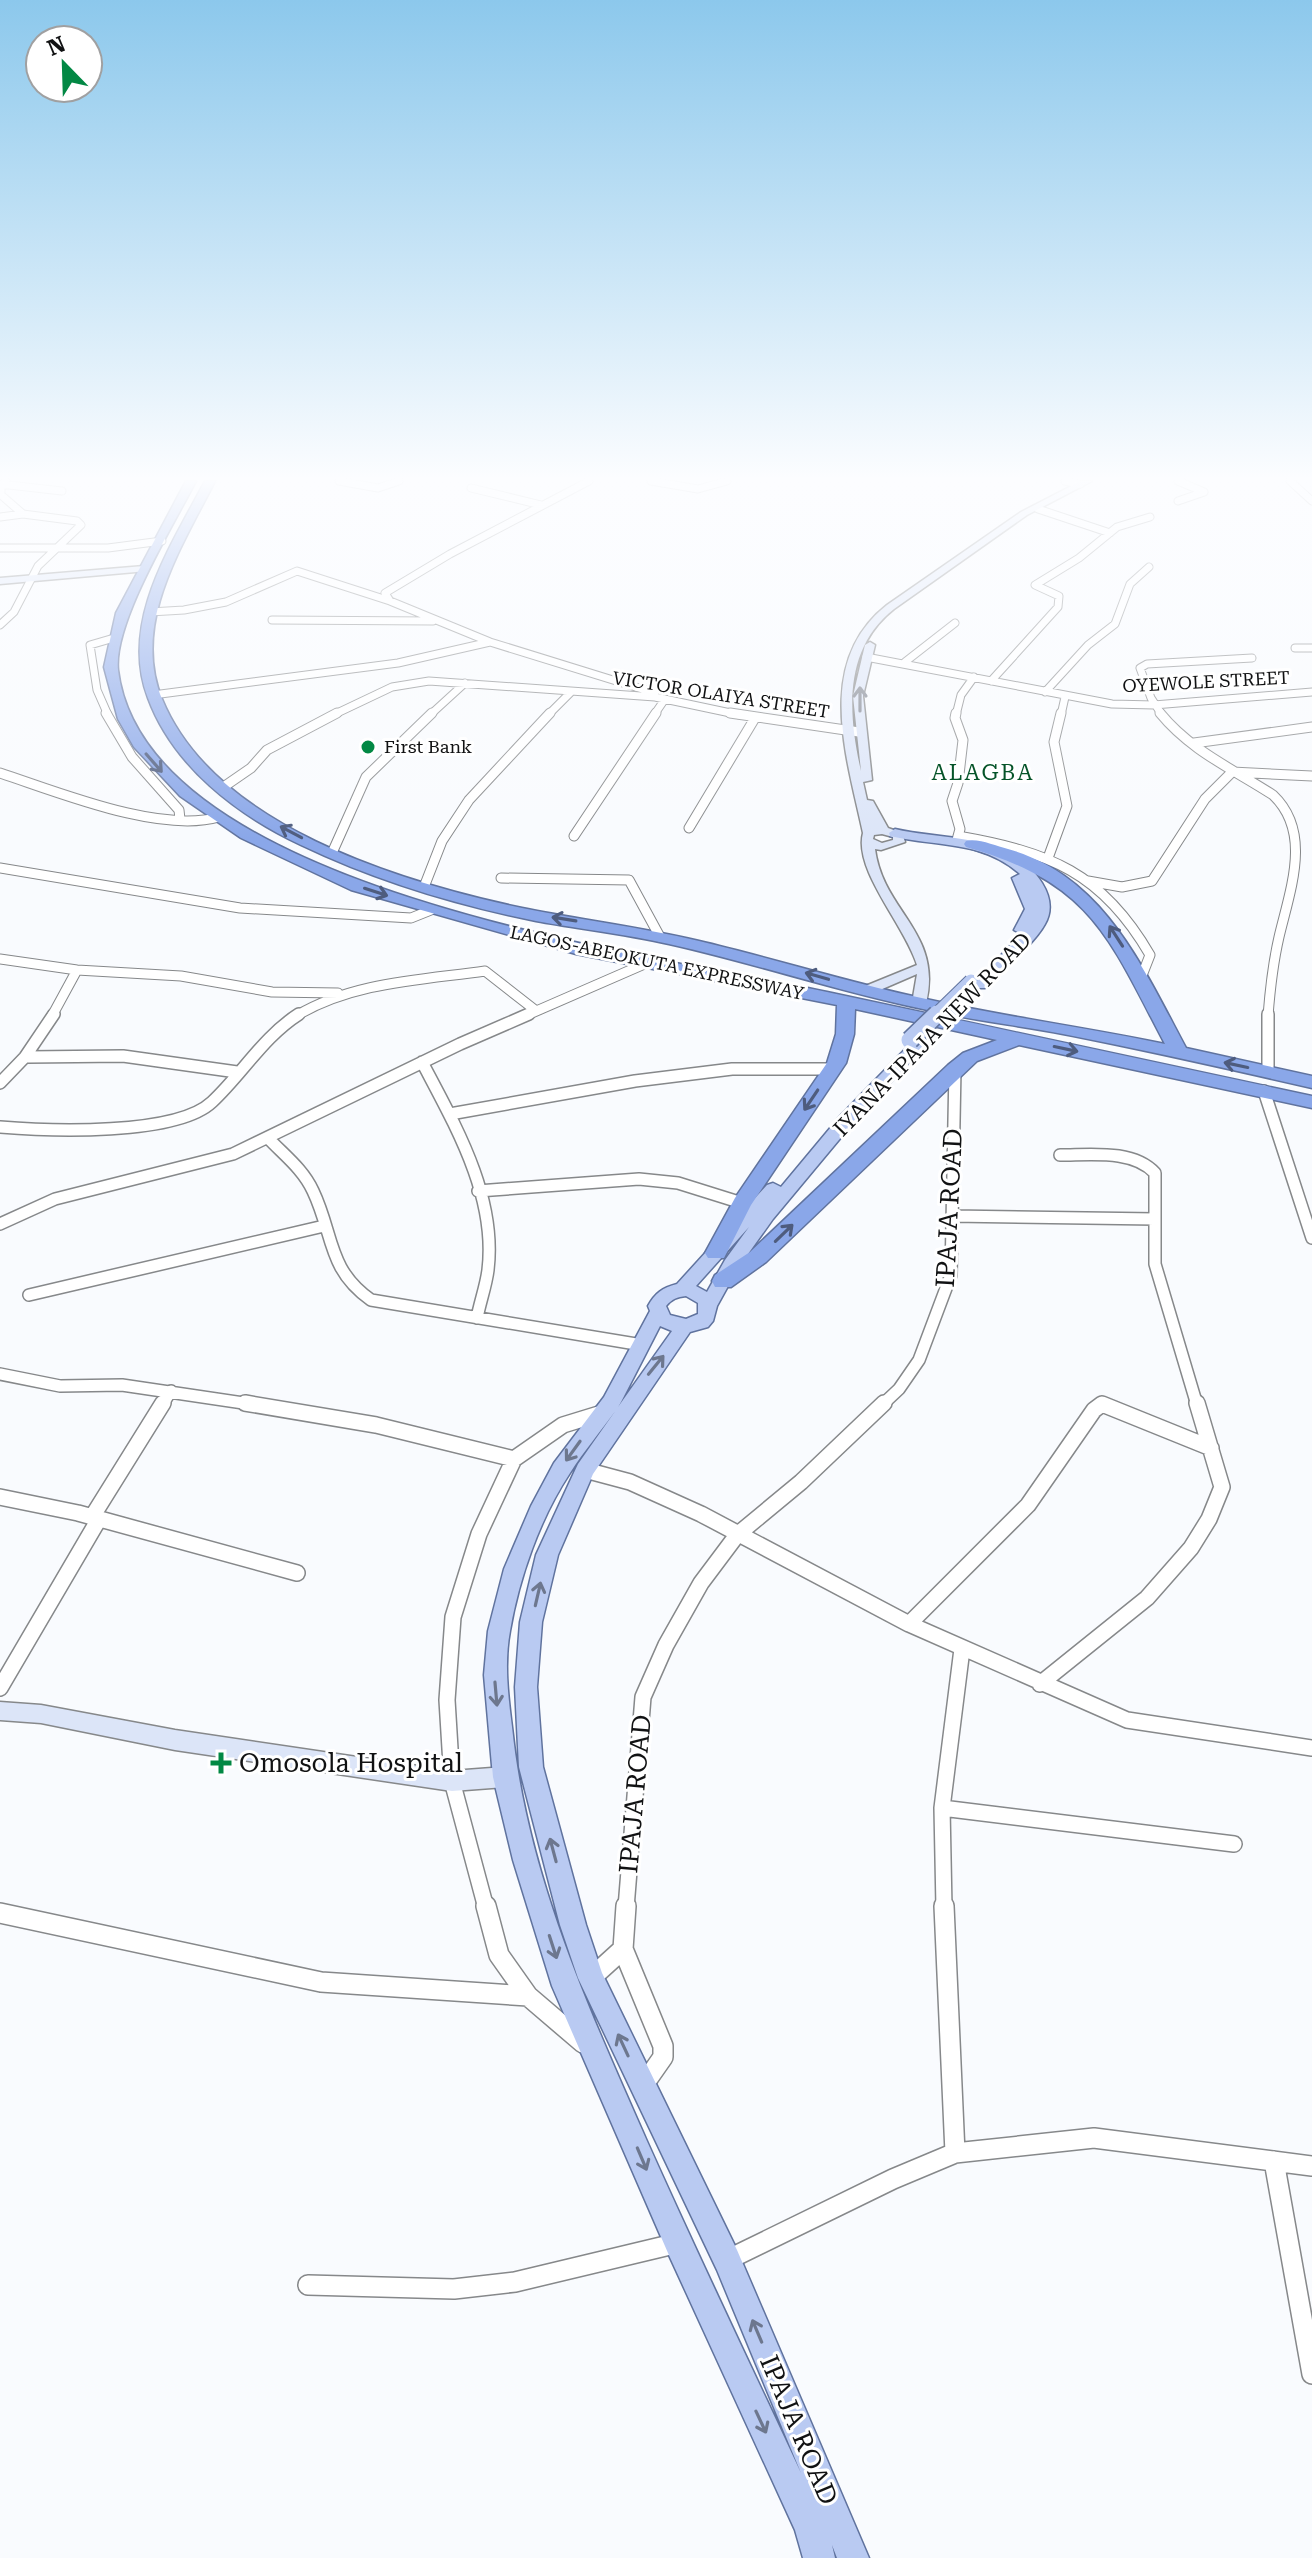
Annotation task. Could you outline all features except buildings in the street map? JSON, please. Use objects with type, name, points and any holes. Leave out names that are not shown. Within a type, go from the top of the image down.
[{"type":"highway","name":"LAGOS-ABEOKUTA EXPRESSWAY","points":[[128,600],[114,638],[111,667],[116,692],[141,747],[185,793],[219,817],[247,835],[357,886],[431,910],[576,949],[765,984],[1312,1102]]},
{"type":"highway","name":"LAGOS-ABEOKUTA EXPRESSWAY","points":[[154,600],[143,636],[153,695],[174,738],[192,762],[222,788],[276,824],[332,853],[424,887],[522,913],[660,937],[919,1003],[1312,1082]]},
{"type":"highway","points":[[962,840],[1010,853],[1063,881],[1106,922],[1141,978],[1179,1053]]},
{"type":"highway","points":[[716,1253],[742,1203],[831,1069],[845,1034],[846,1003]]},
{"type":"highway","points":[[723,1281],[758,1257],[955,1069],[970,1057],[1016,1039]]},
{"type":"main road","points":[[904,600],[871,625],[855,656],[848,686],[846,730],[873,866],[883,891],[909,928],[923,967],[926,985],[919,1003]]},
{"type":"main road","points":[[890,839],[869,805],[858,696],[873,640],[898,613],[915,600]]},
{"type":"main road","points":[[869,838],[890,839]]},
{"type":"main road","points":[[869,838],[890,839]]},
{"type":"main road","points":[[873,866],[890,839]]},
{"type":"main road","name":"IYANA-IPAJA NEW ROAD","points":[[683,1289],[854,1097],[1031,933],[1044,913],[1045,902],[1024,870],[1002,856],[962,840],[890,839]]},
{"type":"main road","name":"IYANA-IPAJA NEW ROAD","points":[[890,839],[960,847],[1004,866],[1024,885],[1032,909],[1026,924],[976,983]]},
{"type":"main road","points":[[868,990],[923,967]]},
{"type":"main road","name":"IYANA-IPAJA NEW ROAD","points":[[709,1304],[737,1254],[915,1041]]},
{"type":"main road","points":[[578,1982],[525,1860],[505,1777],[495,1675],[499,1631],[515,1569],[541,1506],[561,1469],[602,1413],[642,1345],[658,1313],[660,1300],[683,1289],[699,1294],[709,1304],[707,1317],[693,1326],[668,1324],[658,1313]]},
{"type":"main road","points":[[578,1982],[573,1925],[531,1767],[526,1687],[531,1622],[547,1555],[585,1470],[684,1327]]},
{"type":"main road","points":[[0,1711],[41,1714],[175,1740],[452,1781],[505,1777]]},
{"type":"main road","name":"IPAJA ROAD","points":[[578,1982],[597,2056],[678,2243],[810,2527],[819,2558]]},
{"type":"main road","name":"IPAJA ROAD","points":[[578,1982],[642,2087],[727,2260],[853,2558]]},
{"type":"street","points":[[0,625],[6,622],[21,600]]},
{"type":"street","points":[[151,607],[184,610],[230,600]]},
{"type":"street","points":[[991,681],[1058,607],[1059,600]]},
{"type":"street","points":[[1045,692],[1088,645],[1115,624],[1124,600]]},
{"type":"street","points":[[390,601],[490,642],[586,674],[652,690],[655,697]]},
{"type":"street","points":[[272,620],[441,621]]},
{"type":"street","points":[[905,662],[955,623]]},
{"type":"street","points":[[114,638],[90,645],[90,660],[98,686],[126,752],[152,785],[182,813],[180,819]]},
{"type":"street","points":[[153,695],[398,663],[490,642]]},
{"type":"street","points":[[1295,648],[1312,648]]},
{"type":"street","name":"OYEWOLE STREET","points":[[866,657],[905,662],[1065,697],[1112,704],[1154,705],[1312,692]]},
{"type":"street","points":[[1252,658],[1140,668],[1154,705],[1176,730],[1232,772],[1275,797],[1294,813],[1302,825],[1306,851],[1279,935],[1266,1016],[1268,1071]]},
{"type":"street","points":[[974,677],[961,695],[955,718],[963,740],[958,783],[952,801],[962,840],[988,841],[1048,858],[1108,896],[1137,929],[1150,955],[1141,978]]},
{"type":"street","name":"VICTOR OLAIYA STREET","points":[[222,788],[251,768],[267,750],[368,696],[414,683],[465,683],[655,697],[755,718],[862,733]]},
{"type":"street","points":[[332,853],[366,777],[392,749],[465,683]]},
{"type":"street","points":[[424,887],[441,843],[466,804],[510,753],[571,692]]},
{"type":"street","points":[[1048,858],[1067,806],[1054,742],[1065,697]]},
{"type":"street","points":[[574,836],[665,699]]},
{"type":"street","points":[[689,828],[709,797],[729,755],[755,718]]},
{"type":"street","points":[[1194,743],[1312,727]]},
{"type":"street","points":[[1088,881],[1122,887],[1152,881],[1205,799],[1232,772],[1312,776]]},
{"type":"street","points":[[0,773],[121,813],[202,822],[219,817]]},
{"type":"street","points":[[0,868],[273,911],[411,918],[431,910]]},
{"type":"street","points":[[501,878],[629,880],[660,937]]},
{"type":"street","points":[[0,959],[77,970],[181,976],[272,992],[341,993],[485,971],[535,1010]]},
{"type":"street","points":[[0,1224],[55,1199],[233,1154],[422,1062],[649,962]]},
{"type":"street","points":[[0,1083],[28,1057],[48,1027],[77,970]]},
{"type":"street","points":[[0,1127],[91,1129],[181,1117],[204,1109],[288,1021],[341,993]]},
{"type":"street","points":[[28,1057],[123,1056],[237,1072]]},
{"type":"street","points":[[422,1062],[462,1136],[486,1212],[488,1268],[477,1318]]},
{"type":"street","points":[[450,1114],[635,1081],[718,1071],[764,1067],[831,1069]]},
{"type":"street","name":"IPAJA ROAD","points":[[623,1949],[643,1697],[666,1645],[701,1583],[737,1535],[899,1389],[919,1360],[951,1275],[955,1069]]},
{"type":"street","points":[[1264,1091],[1312,1238]]},
{"type":"street","points":[[268,1138],[304,1176],[341,1274],[351,1289],[371,1300],[642,1345]]},
{"type":"street","points":[[1040,1684],[1169,1579],[1212,1518],[1222,1487],[1155,1264],[1155,1173],[1151,1166],[1136,1159],[1060,1155]]},
{"type":"street","points":[[478,1191],[639,1179],[678,1183],[742,1203]]},
{"type":"street","points":[[952,1216],[1155,1219]]},
{"type":"street","points":[[29,1295],[324,1226]]},
{"type":"street","points":[[0,1374],[60,1386],[122,1385],[171,1391],[376,1425],[514,1459]]},
{"type":"street","points":[[0,1688],[171,1391]]},
{"type":"street","points":[[909,1624],[1028,1505],[1094,1410],[1102,1404],[1211,1448]]},
{"type":"street","points":[[597,2056],[528,1996],[499,1955],[452,1781],[447,1700],[453,1617],[479,1534],[514,1459],[563,1425],[602,1413]]},
{"type":"street","points":[[585,1470],[630,1482],[701,1514],[909,1624],[1127,1720],[1312,1748]]},
{"type":"street","points":[[0,1497],[96,1518],[297,1573]]},
{"type":"street","points":[[955,2153],[946,1981],[942,1808],[962,1649]]},
{"type":"street","points":[[942,1808],[1234,1844]]},
{"type":"street","points":[[0,1913],[321,1982],[528,1996]]},
{"type":"street","points":[[578,1982],[623,1949],[663,2046],[663,2057],[642,2087]]},
{"type":"street","points":[[727,2260],[893,2179],[955,2153],[1094,2138],[1312,2166]]},
{"type":"street","points":[[1274,2161],[1312,2374]]},
{"type":"street","points":[[308,2285],[454,2289],[515,2282],[678,2243]]},
{"type":"place","name":"First Bank","points":[[368,747]]},
{"type":"place","name":"Omosola Hospital","points":[[221,1763]]},
{"type":"district","name":"ALAGBA","points":[[983,772]]}]
